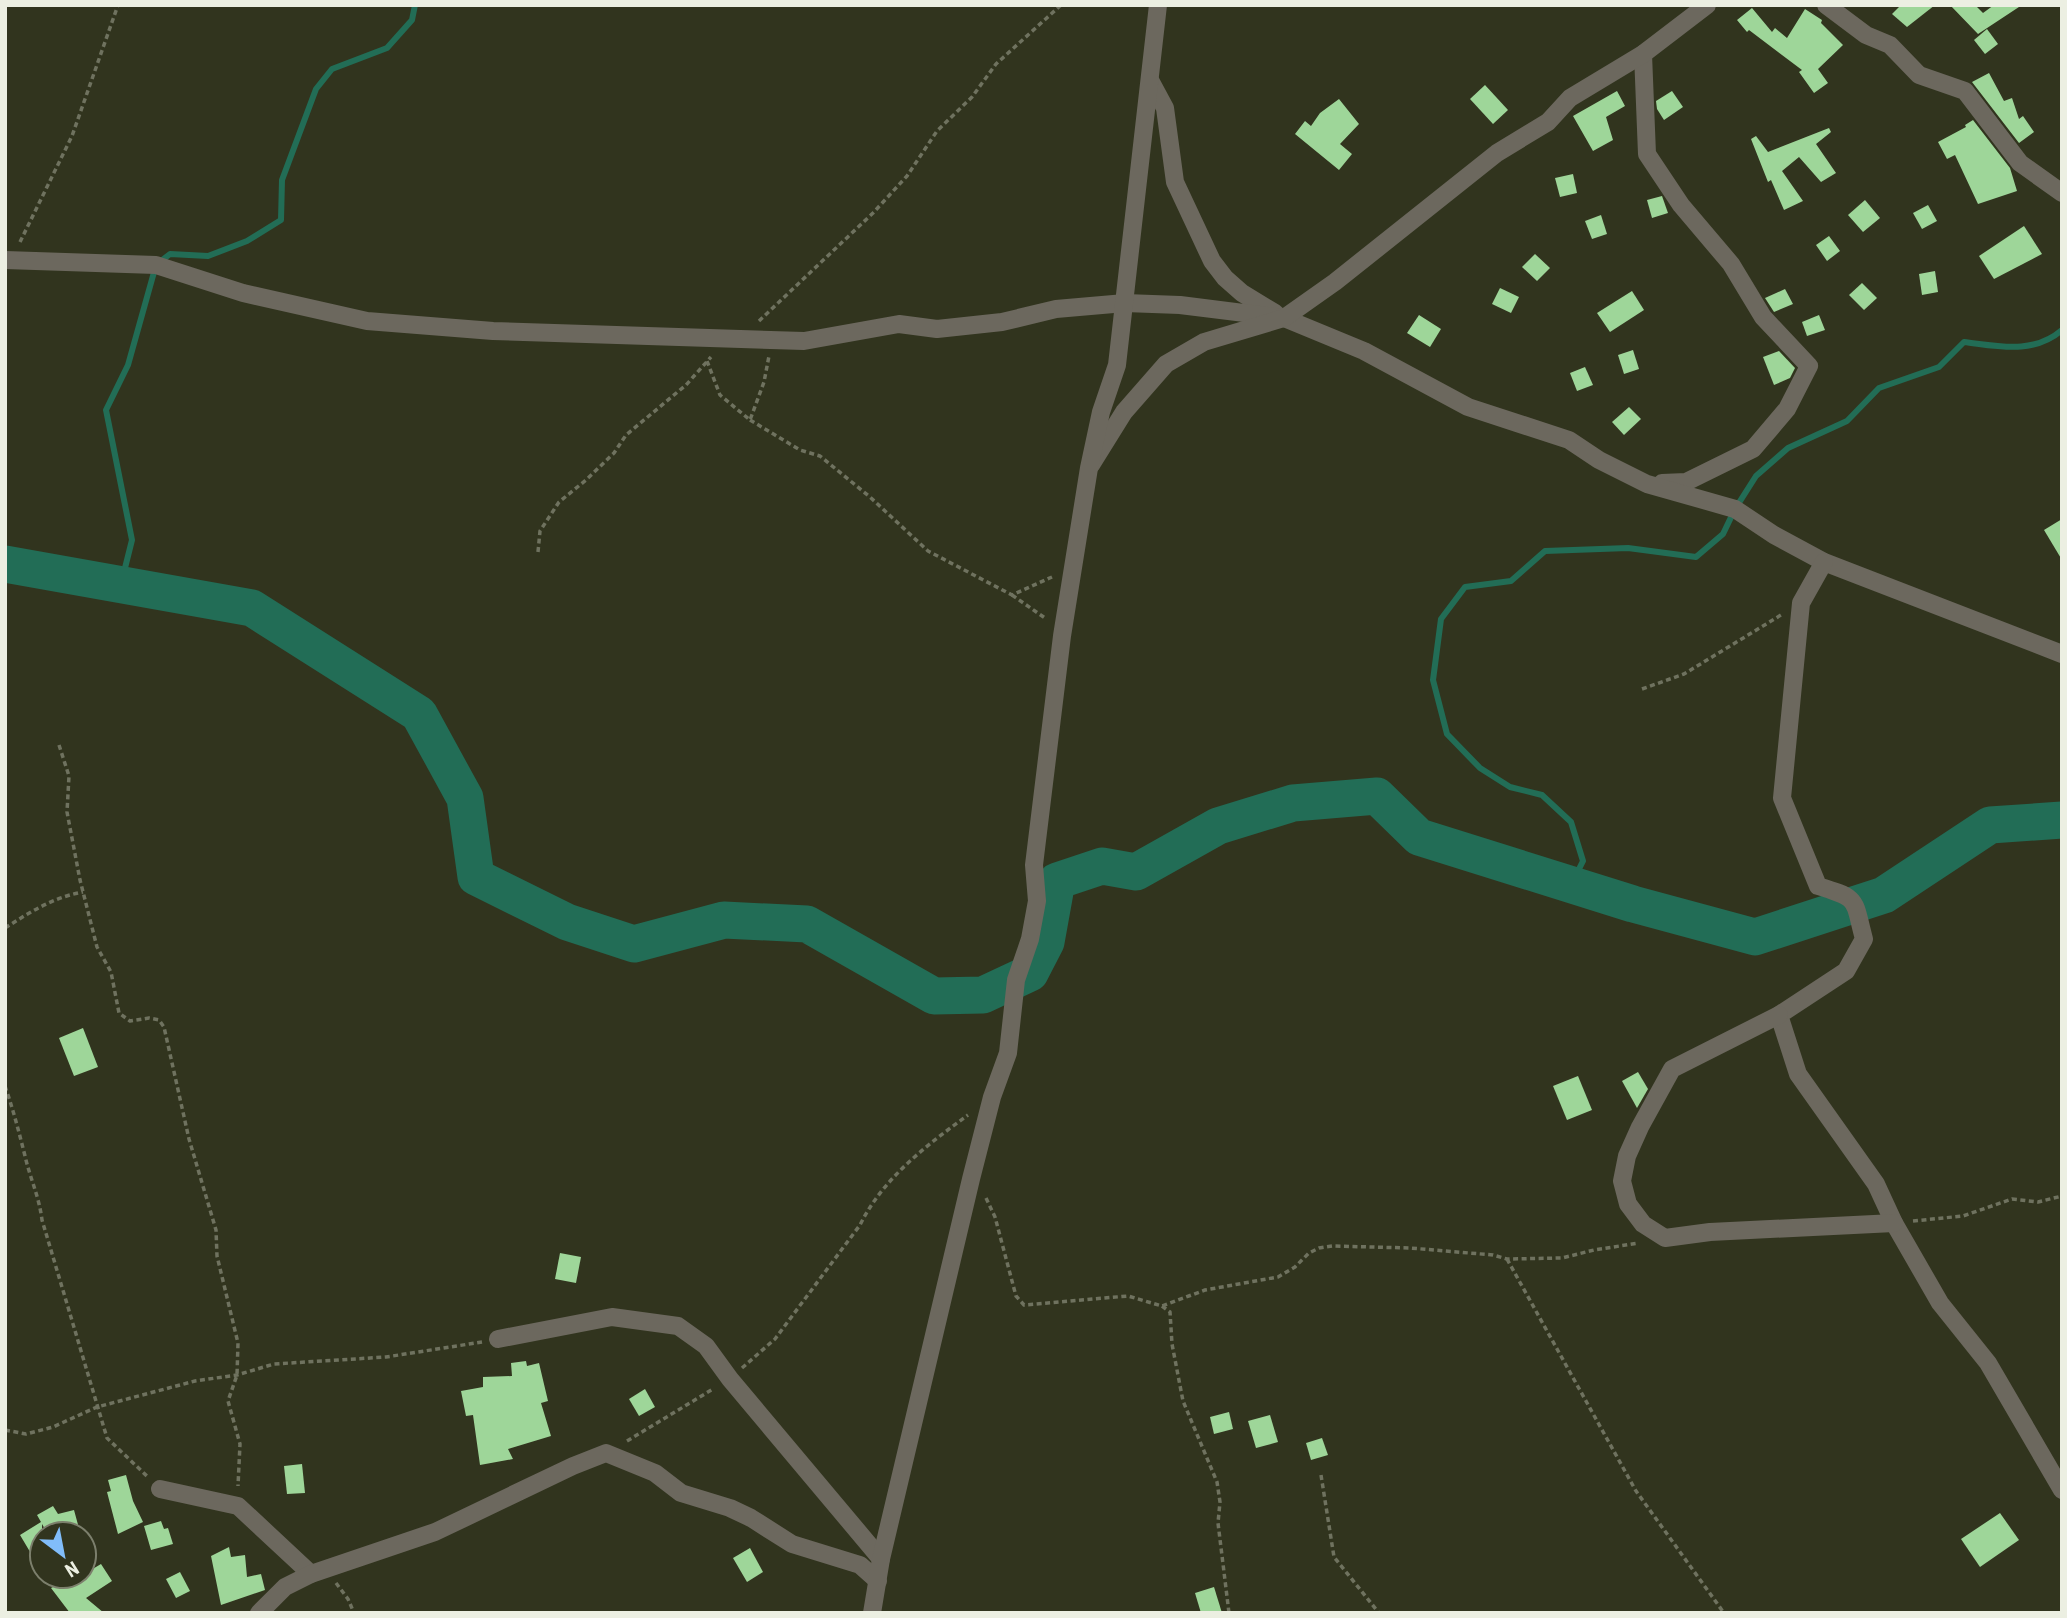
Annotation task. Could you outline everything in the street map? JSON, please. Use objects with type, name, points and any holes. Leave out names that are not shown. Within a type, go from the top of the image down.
[{"type":"street","points":[[872,1613],[881,1559],[971,1179],[992,1097],[1007,1053],[1016,980],[1030,939],[1037,901],[1034,865],[1062,636],[1089,468],[1101,412],[1117,365],[1158,5]]},
{"type":"street","points":[[1089,468],[1124,412],[1166,364],[1205,342],[1284,317],[1335,282],[1497,153],[1548,122],[1570,98],[1643,54],[1707,5]]},
{"type":"street","points":[[1826,5],[1866,35],[1890,45],[1919,75],[1965,91],[2020,163],[2062,192]]},
{"type":"street","points":[[1643,54],[1647,154],[1681,205],[1731,264],[1763,317],[1809,366],[1787,409],[1753,449],[1686,482],[1647,484]]},
{"type":"street","points":[[1151,82],[1165,108],[1175,182],[1212,261],[1225,278],[1242,293],[1284,317],[1364,351],[1468,407],[1569,440],[1599,460],[1647,484],[1735,509],[1774,535],[1824,562],[2062,654]]},
{"type":"street","points":[[8,260],[156,265],[243,293],[367,321],[493,331],[804,341],[899,324],[937,329],[1002,323],[1056,309],[1125,303],[1180,305],[1284,317]]},
{"type":"street","points":[[1824,562],[1801,603],[1782,798],[1818,886],[1849,896],[1855,904],[1864,939],[1846,971],[1779,1015],[1672,1069],[1627,1156],[1622,1181],[1628,1204],[1643,1224],[1665,1238],[1710,1232],[1894,1223]]},
{"type":"street","points":[[1779,1015],[1798,1074],[1876,1184],[1894,1223],[1940,1303],[1988,1363],[2062,1490]]},
{"type":"street","points":[[498,1339],[612,1317],[678,1326],[706,1346],[730,1379],[881,1559]]},
{"type":"street","points":[[259,1613],[285,1587],[319,1572],[435,1532],[606,1453],[655,1473],[681,1493],[730,1508],[751,1518],[792,1544],[860,1564],[878,1581]]},
{"type":"street","points":[[160,1489],[238,1506],[319,1572]]},
{"type":"path","points":[[8,260],[72,136],[118,5]]},
{"type":"path","points":[[538,552],[540,531],[559,502],[586,481],[614,453],[626,435],[686,385],[731,338],[756,324],[873,213],[907,176],[937,131],[972,97],[996,64],[1061,5]]},
{"type":"path","points":[[750,419],[764,382],[772,340]]},
{"type":"path","points":[[707,361],[720,395],[750,419],[800,450],[820,456],[870,497],[928,551],[1012,595],[1041,614],[1062,636]]},
{"type":"path","points":[[1012,595],[1074,566]]},
{"type":"path","points":[[1642,689],[1684,674],[1801,603]]},
{"type":"path","points":[[59,746],[69,776],[67,812],[97,947],[111,972],[119,1013],[130,1021],[149,1018],[159,1020],[164,1027],[189,1139],[216,1230],[217,1256],[238,1343],[237,1375],[228,1401],[240,1444],[238,1506]]},
{"type":"path","points":[[5,928],[27,913],[64,895],[83,892]]},
{"type":"path","points":[[5,1086],[19,1126],[25,1157],[39,1197],[42,1220],[107,1438],[160,1489]]},
{"type":"path","points":[[606,1453],[670,1418],[730,1379],[775,1339],[860,1225],[869,1206],[895,1175],[940,1135],[992,1097]]},
{"type":"path","points":[[971,1179],[989,1203],[1016,1296],[1024,1305],[1128,1296],[1162,1306],[1170,1312],[1172,1343],[1183,1401],[1217,1482],[1220,1502],[1218,1523],[1228,1613]]},
{"type":"path","points":[[1894,1223],[1963,1216],[2012,1199],[2038,1202],[2062,1196]]},
{"type":"path","points":[[1162,1306],[1205,1290],[1278,1277],[1295,1267],[1308,1253],[1319,1248],[1410,1248],[1493,1255],[1507,1259],[1562,1258],[1665,1238]]},
{"type":"path","points":[[1507,1259],[1636,1491],[1724,1613]]},
{"type":"path","points":[[5,1430],[26,1434],[53,1427],[97,1407],[194,1381],[237,1375],[274,1364],[386,1357],[498,1339]]},
{"type":"path","points":[[1321,1475],[1334,1557],[1379,1613]]},
{"type":"path","points":[[319,1572],[348,1600],[354,1613]]},
{"type":"building","points":[[1901,5],[1935,5],[1907,27],[1892,14]]},
{"type":"building","points":[[1950,5],[1975,5],[1983,13],[1994,5],[2022,5],[1978,34]]},
{"type":"building","points":[[1752,8],[1772,32],[1775,28],[1787,38],[1805,9],[1822,20],[1821,23],[1843,45],[1818,69],[1828,83],[1814,93],[1799,72],[1802,70],[1749,30],[1747,32],[1737,20]]},
{"type":"building","points":[[1987,29],[1998,44],[1985,54],[1974,40]]},
{"type":"building","points":[[1989,73],[2004,101],[2012,98],[2019,119],[2023,116],[2034,132],[2019,143],[1972,82]]},
{"type":"building","points":[[1485,85],[1508,110],[1493,124],[1470,99]]},
{"type":"building","points":[[1617,91],[1625,106],[1606,117],[1613,140],[1593,151],[1573,116]]},
{"type":"building","points":[[1672,91],[1683,107],[1664,120],[1657,109],[1656,101]]},
{"type":"building","points":[[1339,99],[1359,124],[1340,144],[1352,154],[1339,170],[1295,134],[1305,121],[1311,126],[1320,113]]},
{"type":"building","points":[[1973,120],[2010,168],[2017,191],[1978,204],[1955,155],[1947,159],[1938,142],[1966,127],[1965,125]]},
{"type":"building","points":[[1829,128],[1831,132],[1816,144],[1836,173],[1821,182],[1799,157],[1782,171],[1803,201],[1784,210],[1771,180],[1768,182],[1751,139],[1756,136],[1768,152]]},
{"type":"building","points":[[1573,174],[1577,193],[1560,197],[1555,178]]},
{"type":"building","points":[[1662,196],[1668,213],[1652,218],[1647,200]]},
{"type":"building","points":[[1865,200],[1880,218],[1863,232],[1848,215]]},
{"type":"building","points":[[1928,205],[1937,221],[1922,229],[1913,213]]},
{"type":"building","points":[[1601,215],[1607,234],[1592,239],[1585,221]]},
{"type":"building","points":[[2024,226],[2042,254],[1994,279],[1979,256]]},
{"type":"building","points":[[1829,236],[1840,251],[1827,261],[1816,245]]},
{"type":"building","points":[[1535,254],[1550,268],[1537,281],[1522,267]]},
{"type":"building","points":[[1935,271],[1938,292],[1922,295],[1919,274]]},
{"type":"building","points":[[1862,283],[1877,298],[1864,310],[1849,295]]},
{"type":"building","points":[[1500,288],[1519,297],[1511,313],[1492,304]]},
{"type":"building","points":[[1785,289],[1793,304],[1774,312],[1765,298]]},
{"type":"building","points":[[1632,291],[1644,310],[1610,332],[1597,313]]},
{"type":"building","points":[[1419,315],[1441,329],[1430,347],[1407,333]]},
{"type":"building","points":[[1819,315],[1825,330],[1807,336],[1802,322]]},
{"type":"building","points":[[1633,350],[1639,369],[1624,374],[1618,355]]},
{"type":"building","points":[[1779,351],[1795,368],[1790,378],[1774,385],[1763,357]]},
{"type":"building","points":[[1585,367],[1593,385],[1577,391],[1570,373]]},
{"type":"building","points":[[1629,407],[1641,419],[1624,435],[1612,422]]},
{"type":"building","points":[[2062,519],[2062,560],[2044,530]]},
{"type":"building","points":[[83,1028],[98,1067],[74,1076],[59,1038]]},
{"type":"building","points":[[1638,1072],[1648,1089],[1637,1108],[1622,1081]]},
{"type":"building","points":[[1578,1076],[1592,1110],[1567,1120],[1553,1086]]},
{"type":"building","points":[[560,1253],[581,1257],[576,1283],[555,1279]]},
{"type":"building","points":[[526,1361],[527,1366],[539,1363],[548,1401],[541,1403],[551,1436],[508,1449],[513,1459],[480,1465],[473,1415],[466,1416],[461,1391],[483,1387],[483,1377],[512,1376],[511,1363]]},
{"type":"building","points":[[645,1389],[655,1407],[639,1416],[629,1399]]},
{"type":"building","points":[[1229,1412],[1233,1429],[1214,1434],[1210,1417]]},
{"type":"building","points":[[1270,1415],[1278,1442],[1256,1448],[1248,1421]]},
{"type":"building","points":[[1322,1438],[1328,1455],[1311,1460],[1306,1443]]},
{"type":"building","points":[[302,1464],[305,1493],[287,1494],[284,1466]]},
{"type":"building","points":[[126,1475],[133,1501],[143,1522],[118,1534],[107,1492],[111,1491],[108,1480]]},
{"type":"building","points":[[53,1506],[58,1514],[74,1510],[77,1520],[40,1520],[37,1515]]},
{"type":"building","points":[[2000,1513],[2019,1540],[1980,1567],[1961,1539]]},
{"type":"building","points":[[161,1521],[164,1529],[168,1528],[173,1544],[151,1550],[144,1526]]},
{"type":"building","points":[[28,1530],[28,1548],[20,1535]]},
{"type":"building","points":[[229,1547],[231,1557],[245,1555],[247,1577],[261,1574],[265,1590],[221,1605],[211,1556]]},
{"type":"building","points":[[750,1548],[763,1572],[747,1582],[733,1558]]},
{"type":"building","points":[[101,1564],[112,1581],[86,1598],[104,1613],[70,1613],[53,1590],[98,1590],[98,1566]]},
{"type":"building","points":[[180,1572],[190,1591],[176,1598],[166,1579]]},
{"type":"building","points":[[1214,1587],[1222,1613],[1201,1613],[1195,1593]]},
{"type":"waterway","points":[[121,584],[132,540],[106,410],[128,365],[156,265],[170,254],[208,256],[247,241],[281,220],[282,180],[316,89],[332,69],[387,48],[412,20],[415,5]]},
{"type":"waterway","points":[[1571,885],[1583,861],[1571,822],[1542,795],[1510,787],[1480,768],[1447,734],[1433,680],[1441,619],[1465,587],[1511,581],[1545,551],[1628,548],[1696,557],[1723,534],[1756,476],[1788,448],[1847,421],[1879,388],[1939,367],[1964,342],[2002,347],[2027,346],[2051,338],[2062,330]]},
{"type":"waterway","points":[[5,564],[252,608],[419,714],[465,798],[476,877],[567,922],[634,944],[724,920],[807,924],[934,996],[983,995],[1030,973],[1046,942],[1057,881],[1102,866],[1136,872],[1218,826],[1293,803],[1377,796],[1419,837],[1633,904],[1755,937],[1884,895],[1990,825],[2062,820]]}]
